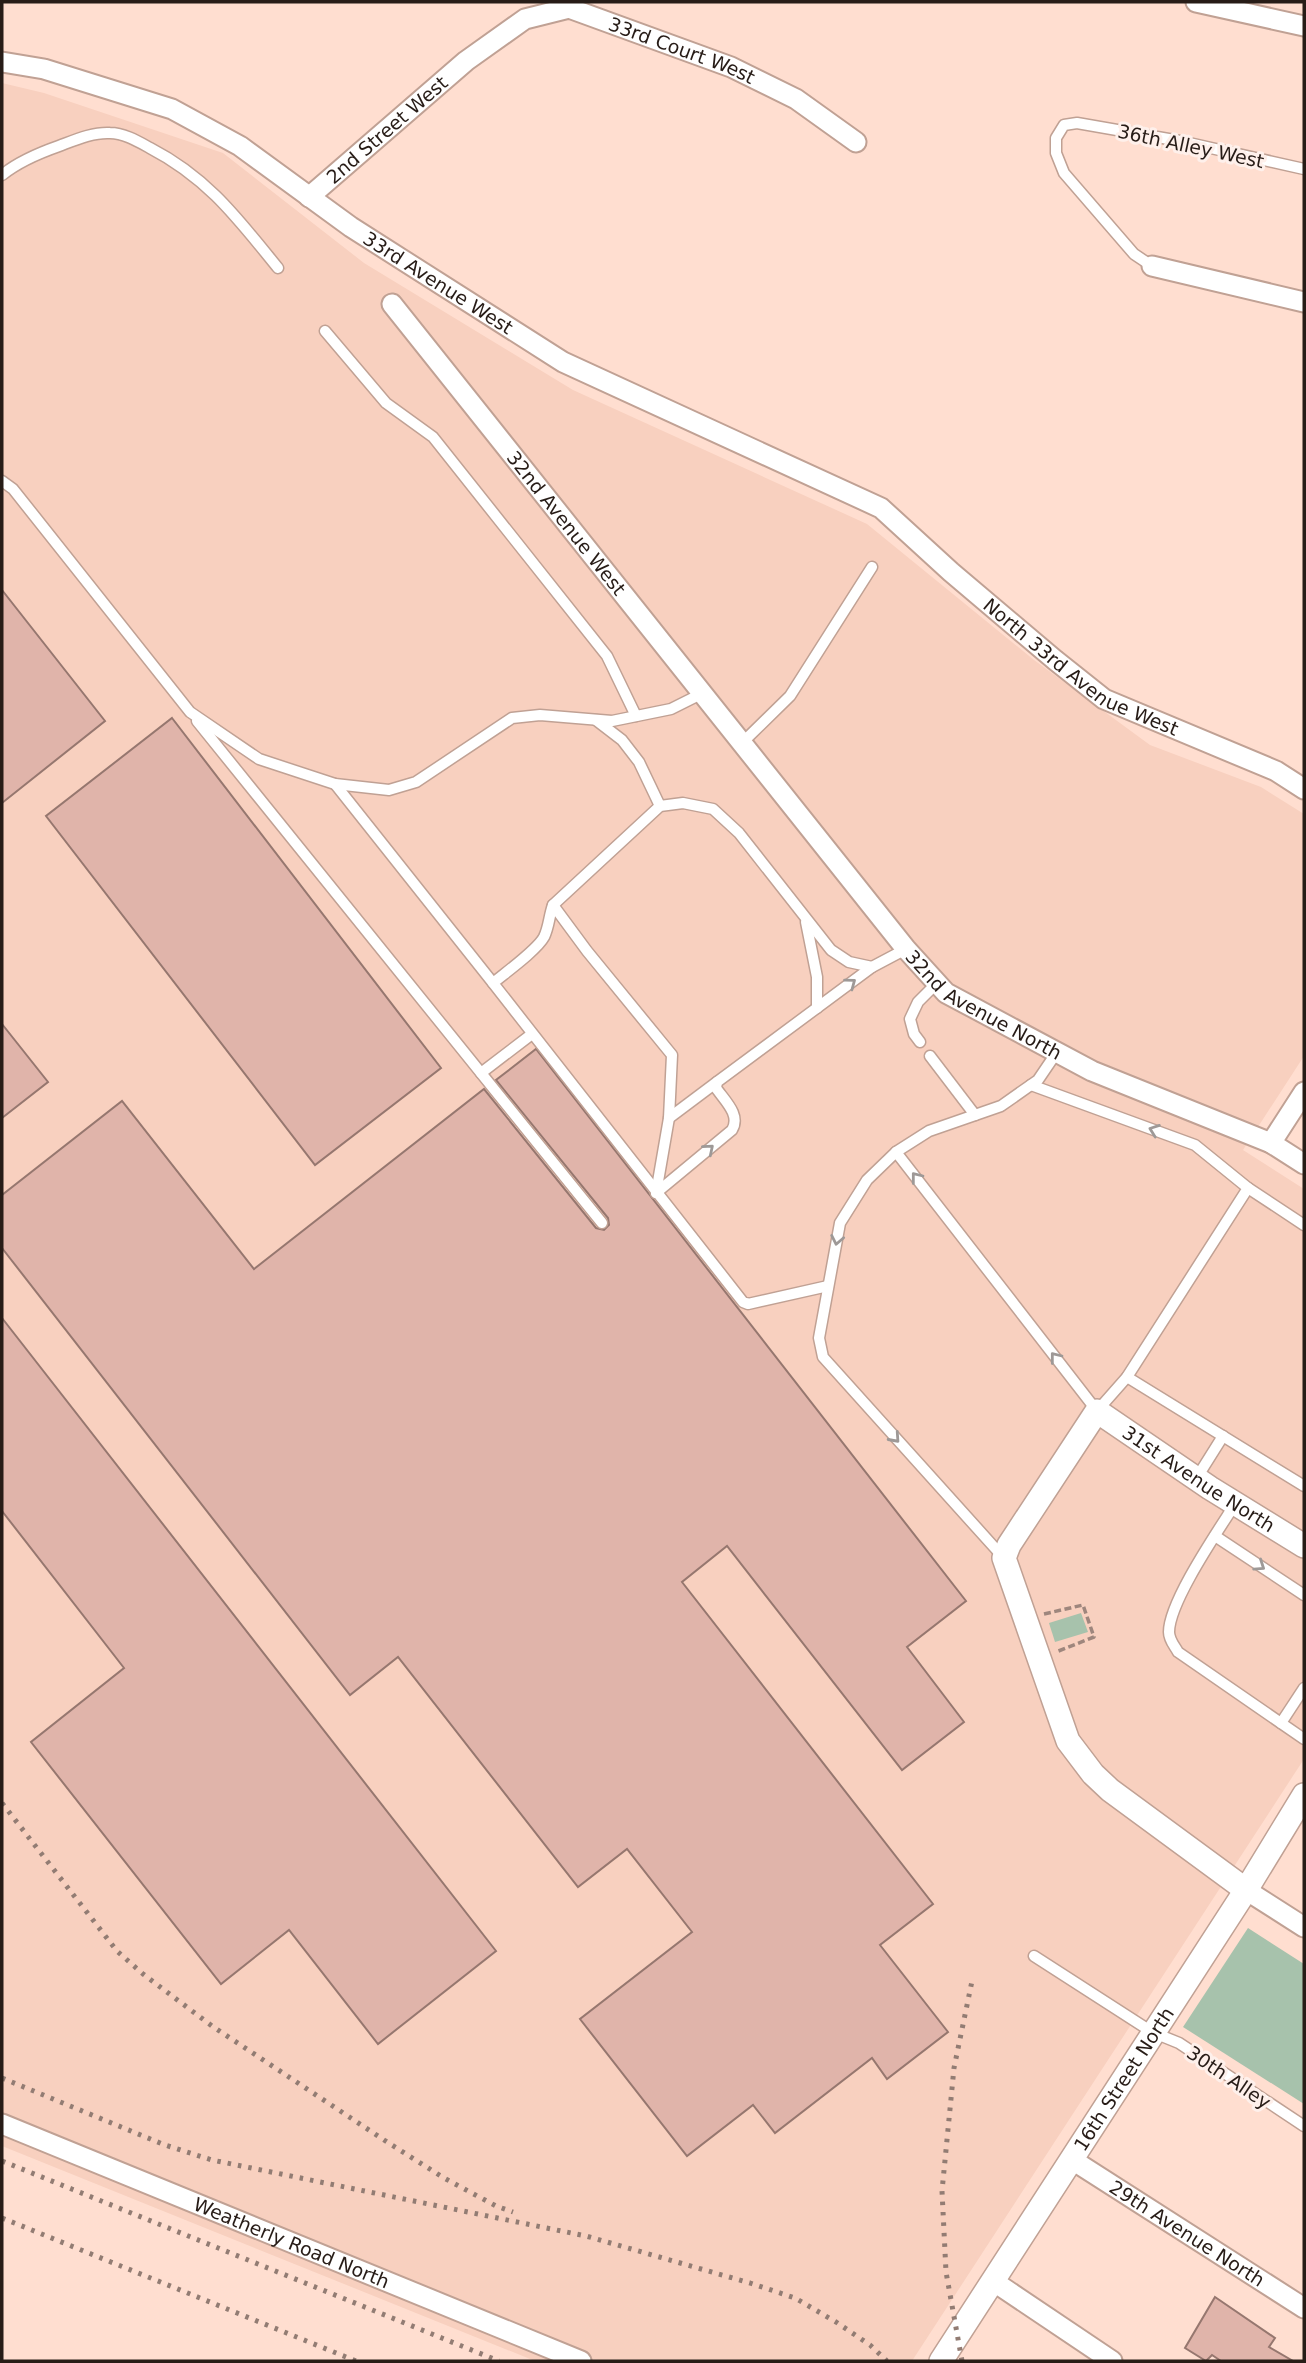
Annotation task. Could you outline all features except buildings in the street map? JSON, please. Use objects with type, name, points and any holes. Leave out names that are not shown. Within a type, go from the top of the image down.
[{"type":"street","points":[[1196,2],[1304,26]]},
{"type":"street","name":"33rd Court West","points":[[466,61],[525,19],[569,8],[731,66],[796,99],[856,142]]},
{"type":"street","name":"33rd Avenue West","points":[[2,61],[44,69],[172,109],[240,146],[351,227],[562,362],[881,508]]},
{"type":"street","name":"2nd Street West","points":[[309,197],[466,61]]},
{"type":"street","points":[[1152,266],[1304,302]]},
{"type":"street","name":"32nd Avenue West","points":[[392,304],[743,742]]},
{"type":"street","name":"North 33rd Avenue West","points":[[881,508],[962,581],[1104,699],[1276,771],[1304,789]]},
{"type":"street","name":"32nd Avenue North","points":[[743,742],[906,949],[946,993],[1093,1071],[1271,1143],[1304,1164]]},
{"type":"street","points":[[1271,1143],[1304,1092]]},
{"type":"street","points":[[1097,1411],[1009,1545],[1004,1558],[1068,1741],[1093,1774],[1110,1790],[1246,1890],[1304,1927]]},
{"type":"street","name":"31st Avenue North","points":[[1097,1411],[1196,1479],[1304,1546]]},
{"type":"street","name":"16th Street North","points":[[941,2361],[1246,1890],[1304,1795]]},
{"type":"street","name":"Weatherly Road North","points":[[2,2124],[581,2361]]},
{"type":"street","name":"29th Avenue North","points":[[1071,2159],[1304,2308]]},
{"type":"street","points":[[993,2281],[1112,2361]]},
{"type":"lane","name":"36th Alley West","points":[[1152,266],[1134,254],[1065,173],[1056,153],[1056,138],[1064,125],[1077,123],[1180,141],[1304,169]]},
{"type":"lane","points":[[2,175],[41,152],[86,136],[111,133],[135,140],[168,157],[197,177],[225,204],[278,268]]},
{"type":"lane","points":[[325,331],[386,403],[433,437],[607,656],[636,716]]},
{"type":"lane","points":[[2,481],[13,489],[602,1223]]},
{"type":"lane","points":[[743,742],[790,696],[873,567]]},
{"type":"lane","points":[[190,712],[258,759],[335,784],[388,790],[416,782],[512,718],[540,715],[612,721],[671,709],[703,692]]},
{"type":"lane","points":[[596,720],[622,740],[639,762],[660,806]]},
{"type":"lane","points":[[335,784],[745,1303],[828,1286]]},
{"type":"lane","points":[[493,983],[542,940],[553,905],[660,806],[683,803],[713,809],[739,833],[831,950],[849,962],[872,967]]},
{"type":"lane","points":[[553,905],[672,1055],[668,1118],[656,1193]]},
{"type":"lane","points":[[805,916],[817,977],[817,1008]]},
{"type":"lane","points":[[668,1118],[872,967],[906,949]]},
{"type":"lane","points":[[920,1042],[914,1034],[910,1019],[918,1002],[937,983]]},
{"type":"lane","points":[[481,1073],[532,1034]]},
{"type":"lane","points":[[1004,1558],[822,1357],[819,1339],[840,1223],[867,1180],[896,1152],[929,1131],[1001,1106],[1038,1080],[1057,1052]]},
{"type":"lane","points":[[930,1056],[975,1115]]},
{"type":"lane","points":[[656,1193],[737,1123],[736,1116],[716,1088],[717,1082]]},
{"type":"lane","points":[[1031,1085],[1195,1145],[1248,1188],[1304,1225]]},
{"type":"lane","points":[[896,1152],[1097,1411],[1127,1377],[1248,1188]]},
{"type":"lane","points":[[1127,1377],[1304,1486]]},
{"type":"lane","points":[[1196,1479],[1223,1436]]},
{"type":"lane","points":[[1235,1504],[1196,1566],[1170,1619],[1170,1640],[1178,1652],[1304,1739]]},
{"type":"lane","points":[[1215,1536],[1304,1595]]},
{"type":"lane","points":[[1281,1723],[1304,1688]]},
{"type":"lane","name":"30th Alley","points":[[1034,1956],[1152,2032],[1179,2043],[1304,2126]]},
{"type":"path","points":[[1038,1615],[1083,1605],[1094,1637],[1052,1653]]},
{"type":"shaded area","points":[[2,83],[44,93],[223,153],[364,263],[573,390],[867,524],[1034,660],[1150,745],[1261,787],[1304,814],[1304,1056],[1243,1150],[1304,1189],[1304,1759],[912,2361],[535,2361],[2,2146]]},
{"type":"green space","points":[[1081,1613],[1088,1632],[1055,1642],[1049,1623]]},
{"type":"green space","points":[[1248,1928],[1304,1964],[1304,2104],[1183,2027]]},
{"type":"railway","points":[[2,1803],[117,1951],[143,1974],[212,2026],[384,2140],[444,2178],[496,2206],[513,2212]]},
{"type":"railway","points":[[962,2361],[946,2272],[942,2191],[954,2068],[972,1981]]},
{"type":"railway","points":[[2,2078],[165,2145],[212,2160],[586,2236],[750,2283],[795,2298],[870,2345],[887,2361]]},
{"type":"railway","points":[[2,2161],[499,2361]]},
{"type":"railway","points":[[2,2218],[356,2361]]}]
